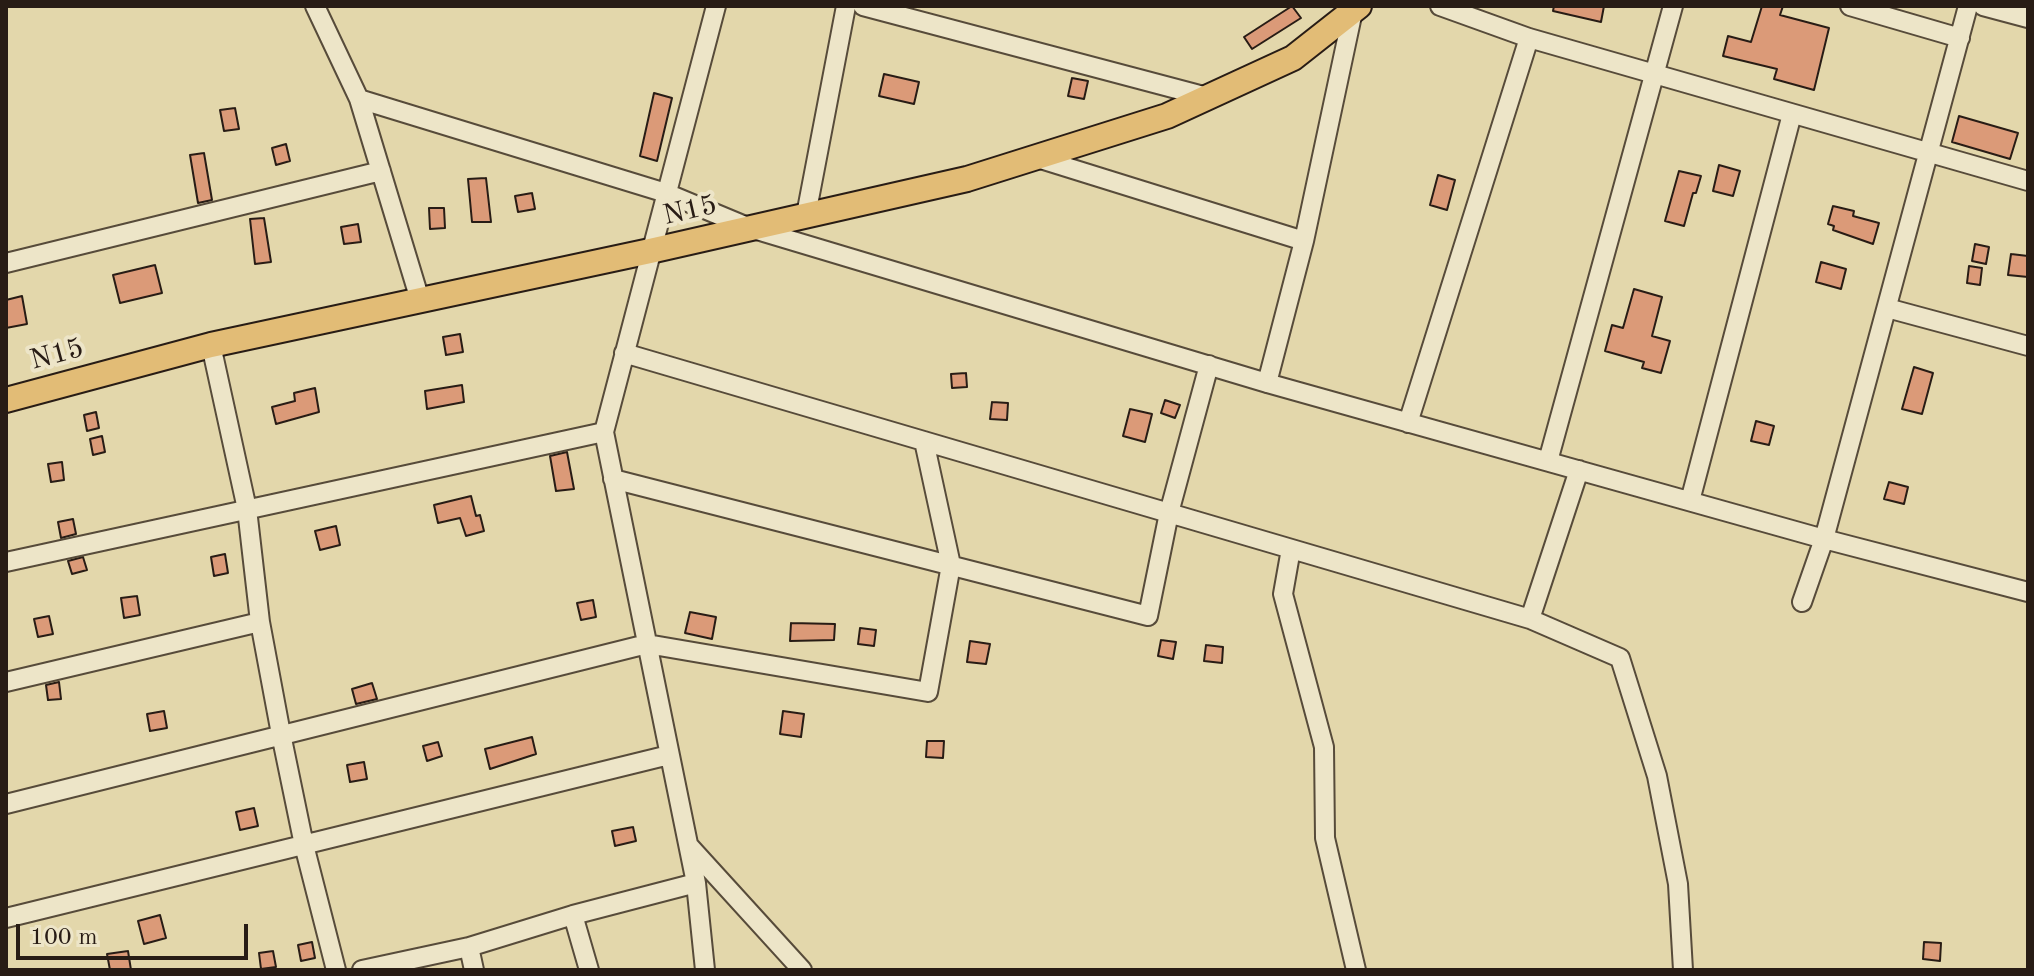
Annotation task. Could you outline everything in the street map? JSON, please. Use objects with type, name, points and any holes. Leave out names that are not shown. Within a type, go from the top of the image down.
[{"type":"main road","name":"N15","points":[[6,400],[211,345],[967,179],[1167,116],[1293,58],[1356,8]]},
{"type":"street","points":[[315,6],[359,99],[420,300]]},
{"type":"street","points":[[705,970],[696,883],[604,432],[716,6]]},
{"type":"street","points":[[806,215],[846,6]]},
{"type":"street","points":[[863,6],[1207,97]]},
{"type":"street","points":[[1440,6],[1529,38],[2028,181]]},
{"type":"street","points":[[1548,461],[1673,6]]},
{"type":"street","points":[[1850,6],[1960,38]]},
{"type":"street","points":[[1802,602],[1824,539],[1968,6]]},
{"type":"street","points":[[1983,6],[2028,18]]},
{"type":"street","points":[[1267,383],[1304,241],[1356,8]]},
{"type":"street","points":[[1408,423],[1529,38]]},
{"type":"street","points":[[359,99],[666,193],[750,228],[1267,383],[1824,539],[2028,592]]},
{"type":"street","points":[[1690,501],[1792,114]]},
{"type":"street","points":[[1034,157],[1304,241]]},
{"type":"street","points":[[6,263],[381,171]]},
{"type":"street","points":[[1887,308],[2028,346]]},
{"type":"street","points":[[211,345],[247,509],[260,622],[281,734],[304,845],[336,970]]},
{"type":"street","points":[[624,353],[1530,619],[1620,658],[1660,791],[1678,884],[1683,970]]},
{"type":"street","points":[[613,479],[1148,616],[1169,513],[1209,365]]},
{"type":"street","points":[[6,562],[604,432]]},
{"type":"street","points":[[6,804],[647,644],[928,692],[951,565],[924,441]]},
{"type":"street","points":[[1530,619],[1579,470]]},
{"type":"street","points":[[1291,549],[1283,594],[1324,747],[1325,838],[1356,970]]},
{"type":"street","points":[[6,682],[260,622]]},
{"type":"street","points":[[6,918],[669,755]]},
{"type":"street","points":[[688,845],[802,970]]},
{"type":"street","points":[[362,970],[469,947],[573,915],[696,883]]},
{"type":"street","points":[[573,915],[589,970]]},
{"type":"street","points":[[469,947],[474,970]]},
{"type":"building","points":[[1292,6],[1301,18],[1252,49],[1244,37]]},
{"type":"building","points":[[1554,6],[1604,6],[1601,22],[1553,11]]},
{"type":"building","points":[[1762,6],[1783,6],[1780,15],[1829,28],[1814,90],[1774,79],[1777,69],[1723,56],[1728,36],[1751,42]]},
{"type":"building","points":[[884,74],[919,82],[914,104],[879,96]]},
{"type":"building","points":[[1072,78],[1088,81],[1084,99],[1068,96]]},
{"type":"building","points":[[654,93],[672,98],[657,161],[640,156]]},
{"type":"building","points":[[235,108],[239,129],[224,131],[220,110]]},
{"type":"building","points":[[1959,116],[2018,133],[2010,159],[1952,142]]},
{"type":"building","points":[[286,144],[290,161],[276,165],[272,148]]},
{"type":"building","points":[[204,153],[212,200],[198,203],[190,155]]},
{"type":"building","points":[[1719,165],[1740,171],[1733,196],[1713,191]]},
{"type":"building","points":[[1679,171],[1701,176],[1684,226],[1665,221]]},
{"type":"building","points":[[1438,175],[1455,180],[1447,210],[1430,205]]},
{"type":"building","points":[[486,178],[491,222],[472,222],[468,179]]},
{"type":"building","points":[[532,193],[535,209],[518,212],[515,196]]},
{"type":"building","points":[[1833,206],[1854,211],[1853,216],[1879,223],[1873,244],[1833,230],[1834,226],[1828,224]]},
{"type":"building","points":[[429,208],[444,208],[445,228],[430,229]]},
{"type":"building","points":[[264,218],[271,262],[255,264],[250,219]]},
{"type":"building","points":[[358,224],[361,242],[344,244],[341,227]]},
{"type":"building","points":[[1975,244],[1989,247],[1986,264],[1972,261]]},
{"type":"building","points":[[2011,254],[2028,256],[2028,277],[2008,275]]},
{"type":"building","points":[[1821,262],[1846,269],[1841,289],[1816,282]]},
{"type":"building","points":[[155,265],[162,293],[120,303],[113,275]]},
{"type":"building","points":[[1969,266],[1982,268],[1980,285],[1967,283]]},
{"type":"building","points":[[1634,289],[1662,297],[1652,336],[1670,341],[1661,373],[1642,368],[1644,362],[1605,351],[1612,325],[1623,328]]},
{"type":"building","points":[[22,296],[27,324],[6,328],[6,300]]},
{"type":"building","points":[[460,334],[463,352],[446,355],[443,337]]},
{"type":"building","points":[[1914,367],[1933,373],[1922,414],[1902,409]]},
{"type":"building","points":[[966,373],[967,387],[952,388],[951,374]]},
{"type":"building","points":[[462,385],[464,402],[427,409],[425,391]]},
{"type":"building","points":[[315,388],[319,412],[276,424],[272,407],[295,401],[294,393]]},
{"type":"building","points":[[1165,400],[1180,405],[1175,418],[1161,413]]},
{"type":"building","points":[[992,402],[1008,403],[1007,420],[990,419]]},
{"type":"building","points":[[1130,409],[1152,414],[1145,442],[1123,436]]},
{"type":"building","points":[[96,412],[99,428],[87,431],[84,415]]},
{"type":"building","points":[[1756,421],[1774,426],[1769,445],[1751,441]]},
{"type":"building","points":[[102,436],[105,452],[93,455],[90,439]]},
{"type":"building","points":[[567,452],[574,489],[556,491],[550,456]]},
{"type":"building","points":[[62,462],[64,480],[51,482],[48,464]]},
{"type":"building","points":[[1889,482],[1908,487],[1904,504],[1884,499]]},
{"type":"building","points":[[471,496],[484,531],[466,536],[460,518],[438,523],[434,505]]},
{"type":"building","points":[[73,519],[76,534],[61,538],[58,522]]},
{"type":"building","points":[[336,526],[340,545],[320,550],[315,531]]},
{"type":"building","points":[[225,554],[228,573],[214,576],[211,557]]},
{"type":"building","points":[[83,557],[87,570],[72,574],[68,561]]},
{"type":"building","points":[[137,596],[140,615],[124,618],[121,598]]},
{"type":"building","points":[[593,600],[596,617],[581,620],[577,603]]},
{"type":"building","points":[[690,612],[716,617],[712,639],[685,633]]},
{"type":"building","points":[[49,616],[53,634],[38,637],[34,619]]},
{"type":"building","points":[[791,623],[835,624],[834,640],[790,641]]},
{"type":"building","points":[[860,628],[876,630],[874,646],[858,644]]},
{"type":"building","points":[[1161,640],[1176,642],[1173,659],[1158,656]]},
{"type":"building","points":[[970,641],[990,644],[986,664],[967,662]]},
{"type":"building","points":[[1206,645],[1223,647],[1222,663],[1204,661]]},
{"type":"building","points":[[59,682],[61,699],[48,700],[46,685]]},
{"type":"building","points":[[372,683],[377,699],[356,704],[352,689]]},
{"type":"building","points":[[164,711],[167,728],[150,731],[147,714]]},
{"type":"building","points":[[783,711],[804,714],[801,737],[780,734]]},
{"type":"building","points":[[532,737],[536,754],[490,769],[485,749]]},
{"type":"building","points":[[927,741],[944,741],[943,758],[926,757]]},
{"type":"building","points":[[438,742],[442,756],[427,761],[423,746]]},
{"type":"building","points":[[364,762],[367,779],[350,782],[347,765]]},
{"type":"building","points":[[254,808],[258,826],[240,830],[236,812]]},
{"type":"building","points":[[633,827],[636,841],[615,846],[612,831]]},
{"type":"building","points":[[160,915],[166,938],[144,944],[138,921]]},
{"type":"building","points":[[312,942],[315,958],[301,961],[298,945]]},
{"type":"building","points":[[1924,942],[1941,943],[1940,961],[1923,959]]},
{"type":"building","points":[[128,951],[131,970],[110,970],[107,954]]},
{"type":"building","points":[[273,951],[276,967],[261,969],[259,953]]}]
